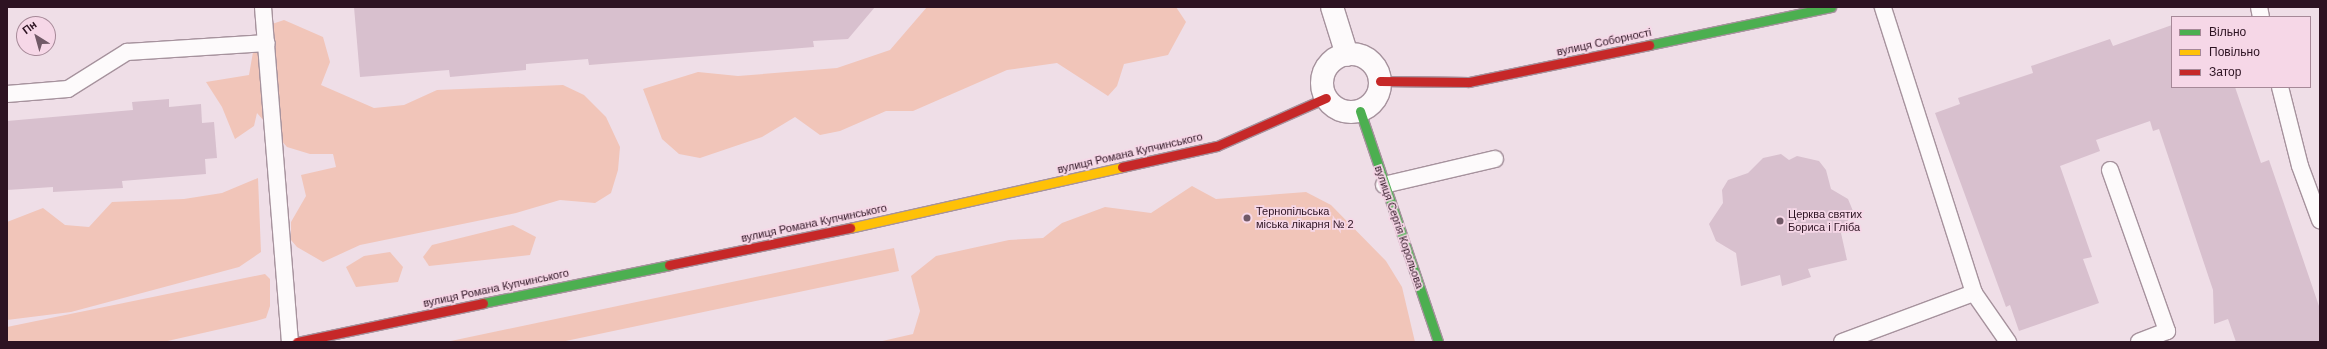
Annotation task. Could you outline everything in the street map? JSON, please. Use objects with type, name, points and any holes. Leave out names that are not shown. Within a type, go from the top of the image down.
[{"type":"street","points":[[1332,7],[1347,55]]},
{"type":"street","name":"вулиця Соборності","points":[[1380,81],[1469,82],[1831,7]]},
{"type":"street","points":[[1347,55],[1356,55],[1372,63],[1380,81],[1375,100],[1360,111],[1341,110],[1326,98],[1322,80],[1325,71],[1334,60],[1347,55]]},
{"type":"street","name":"вулиця Романа Купчинського","points":[[297,342],[891,219],[1217,146],[1326,98]]},
{"type":"street","name":"вулиця Сергія Корольова","points":[[1360,111],[1438,342]]},
{"type":"lane","points":[[264,7],[290,342]]},
{"type":"lane","points":[[1883,7],[1974,293],[2008,342]]},
{"type":"lane","points":[[7,94],[68,89],[127,52],[267,43]]},
{"type":"lane","points":[[2280,88],[2300,166],[2320,220]]},
{"type":"lane","points":[[1384,185],[1495,158]]},
{"type":"lane","points":[[2110,170],[2168,332],[2139,342]]},
{"type":"lane","points":[[1842,342],[1974,293]]},
{"type":"shaded area","points":[[927,7],[1176,7],[1186,22],[1168,55],[1124,64],[1117,86],[1108,96],[1057,63],[1007,70],[913,111],[886,111],[840,131],[820,135],[795,117],[762,137],[700,158],[679,154],[662,139],[643,89],[698,72],[738,76],[837,68],[890,50]]},
{"type":"shaded area","points":[[284,20],[323,37],[330,62],[321,85],[374,108],[404,105],[437,90],[563,85],[584,95],[606,117],[620,147],[618,170],[611,193],[595,203],[560,200],[516,213],[360,245],[323,262],[297,247],[291,240],[291,222],[306,196],[301,175],[336,167],[333,154],[310,154],[287,147],[257,113],[254,126],[235,139],[222,107],[206,82],[249,75],[257,29]]},
{"type":"shaded area","points":[[258,178],[261,252],[239,267],[71,312],[7,320],[7,222],[43,208],[65,225],[89,227],[112,202],[184,199],[222,193]]},
{"type":"shaded area","name":"Тернопільська міська лікарня № 2","points":[[1192,186],[1216,199],[1306,192],[1331,205],[1386,261],[1402,287],[1415,342],[878,342],[913,334],[920,311],[911,276],[936,256],[1009,240],[1043,238],[1062,223],[1105,207],[1151,213]]},
{"type":"shaded area","points":[[513,225],[536,237],[530,255],[429,266],[423,257],[432,245]]},
{"type":"shaded area","points":[[894,248],[899,271],[561,342],[446,342]]},
{"type":"shaded area","points":[[390,252],[403,267],[398,282],[356,287],[346,267],[364,256]]},
{"type":"shaded area","points":[[265,274],[270,279],[270,306],[266,318],[256,321],[163,342],[7,342],[7,327]]},
{"type":"building","points":[[354,7],[875,7],[848,39],[813,41],[814,47],[589,65],[588,59],[526,64],[526,70],[450,77],[449,70],[360,77]]},
{"type":"building","points":[[2171,25],[2171,88],[2235,88],[2261,163],[2269,160],[2320,309],[2320,342],[2236,342],[2228,319],[2214,324],[2213,290],[2159,129],[2153,131],[2150,121],[2096,140],[2100,151],[2060,166],[2092,257],[2083,259],[2099,303],[2019,331],[2010,305],[2006,307],[1935,113],[1960,104],[1958,98],[2033,73],[2031,66],[2110,39],[2113,46]]},
{"type":"building","points":[[169,99],[169,107],[201,104],[202,123],[214,122],[217,158],[205,159],[206,174],[122,181],[123,188],[53,192],[53,187],[7,190],[7,121],[133,110],[132,102]]},
{"type":"building","name":"Церква святих Бориса і Гліба","points":[[1781,154],[1789,160],[1797,156],[1819,161],[1826,170],[1831,189],[1848,199],[1853,211],[1841,233],[1847,260],[1808,269],[1811,277],[1782,286],[1780,275],[1741,286],[1736,253],[1716,241],[1709,224],[1723,203],[1722,190],[1728,180],[1748,173],[1763,158]]},
{"type":"traffic: fast","points":[[1649,45],[1831,7]]},
{"type":"traffic: fast","points":[[1360,111],[1438,342]]},
{"type":"traffic: fast","points":[[483,303],[669,265]]},
{"type":"traffic: slow","points":[[850,228],[1122,167]]},
{"type":"traffic: jam","points":[[1380,81],[1469,82],[1649,45]]},
{"type":"traffic: jam","points":[[1122,167],[1217,146],[1326,98]]},
{"type":"traffic: jam","points":[[669,265],[850,228]]},
{"type":"traffic: jam","points":[[297,342],[483,303]]},
{"type":"place","name":"Тернопільська міська лікарня № 2","points":[[1247,218]]},
{"type":"place","name":"Церква святих Бориса і Гліба","points":[[1780,221]]}]
